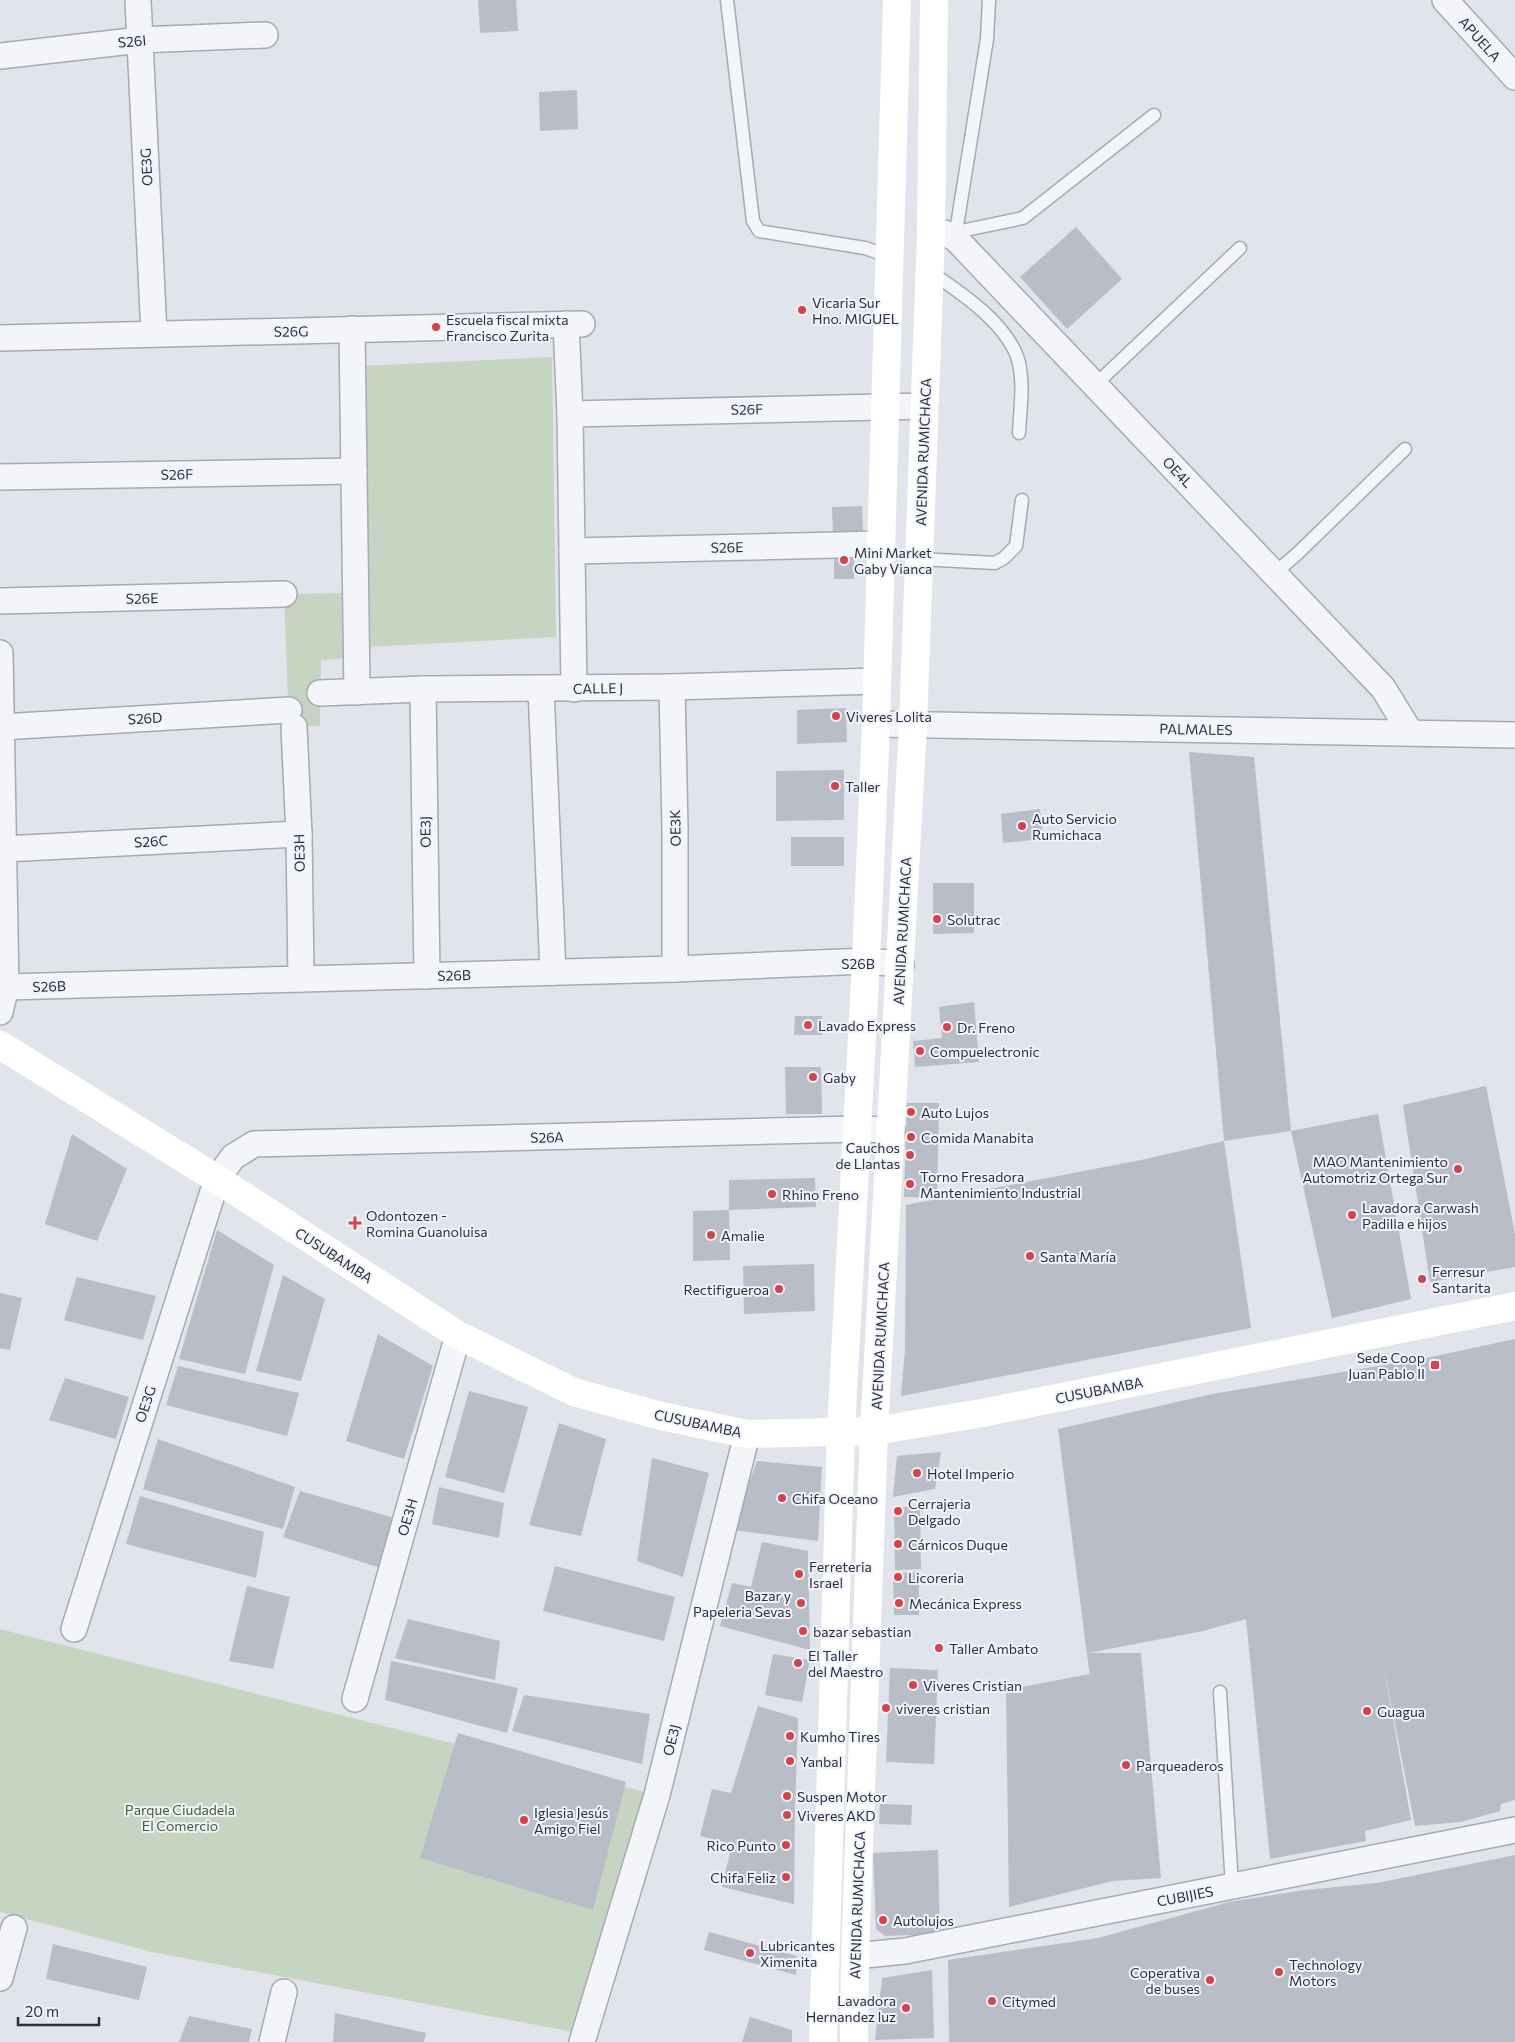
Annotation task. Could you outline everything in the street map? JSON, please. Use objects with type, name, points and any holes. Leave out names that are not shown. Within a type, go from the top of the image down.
[{"type":"street","name":"OE3G","points":[[138,0],[154,334]]},
{"type":"street","name":"AVENIDA RUMICHACA","points":[[824,2042],[841,1431],[866,961],[876,724],[887,406],[897,0]]},
{"type":"street","name":"AVENIDA RUMICHACA","points":[[854,2042],[855,1956],[874,1431],[913,725],[929,271],[947,235],[934,0]]},
{"type":"street","name":"APUELA","points":[[1445,0],[1515,77]]},
{"type":"street","name":"S26I","points":[[0,56],[140,40],[265,35]]},
{"type":"street","name":"OE4L","points":[[947,235],[1095,385],[1383,688],[1410,732]]},
{"type":"street","name":"S26G","points":[[0,338],[574,324],[570,414]]},
{"type":"street","points":[[352,329],[357,692]]},
{"type":"street","name":"S26F","points":[[570,414],[925,406]]},
{"type":"street","points":[[570,414],[574,688]]},
{"type":"street","name":"S26F","points":[[0,477],[354,471]]},
{"type":"street","name":"S26E","points":[[572,551],[881,544]]},
{"type":"street","name":"S26E","points":[[0,601],[284,594]]},
{"type":"street","points":[[0,653],[6,987],[0,1012]]},
{"type":"street","name":"CALLE J","points":[[320,693],[423,689],[672,687],[877,681]]},
{"type":"street","name":"OE3K","points":[[672,687],[676,828],[675,969]]},
{"type":"street","name":"OE3J","points":[[423,689],[427,976]]},
{"type":"street","points":[[541,689],[553,972]]},
{"type":"street","name":"S26D","points":[[1,726],[291,719]]},
{"type":"street","name":"OE3H","points":[[291,719],[298,834],[301,979]]},
{"type":"street","name":"PALMALES","points":[[876,724],[1515,735]]},
{"type":"street","name":"S26C","points":[[4,849],[298,834]]},
{"type":"street","name":"S26B","points":[[6,987],[675,969],[866,961],[901,964]]},
{"type":"street","name":"CUSUBAMBA","points":[[0,1045],[217,1179],[458,1334],[574,1392],[661,1416],[747,1434],[874,1431],[982,1414],[1515,1306]]},
{"type":"street","name":"S26A","points":[[217,1179],[233,1157],[254,1144],[856,1129],[892,1130]]},
{"type":"street","name":"OE3G","points":[[74,1629],[217,1179]]},
{"type":"street","name":"OE3H","points":[[355,1699],[458,1334]]},
{"type":"street","name":"OE3J","points":[[582,2042],[657,1795],[747,1434]]},
{"type":"street","name":"CUBIJIES","points":[[855,1956],[905,1951],[1515,1830]]},
{"type":"street","points":[[0,1978],[14,1928]]},
{"type":"street","points":[[272,2042],[284,1992]]},
{"type":"lane","points":[[727,0],[753,221],[756,229],[865,248],[890,257]]},
{"type":"lane","points":[[989,0],[987,39],[947,235],[1023,218],[1154,115]]},
{"type":"lane","points":[[1095,385],[1240,248]]},
{"type":"lane","points":[[929,271],[968,298],[1003,332],[1018,361],[1021,379],[1019,433]]},
{"type":"lane","points":[[1274,574],[1298,553],[1405,448]]},
{"type":"lane","points":[[919,559],[995,563],[1004,558],[1016,546],[1022,500]]},
{"type":"lane","points":[[1220,1692],[1232,1886]]},
{"type":"green space","points":[[552,357],[556,637],[367,647],[361,366]]},
{"type":"green space","points":[[346,593],[346,658],[321,660],[320,726],[289,727],[284,594]]},
{"type":"green space","name":"Parque Ciudadela El Comercio","points":[[0,1629],[657,1795],[584,2034],[152,1952],[0,1912]]},
{"type":"building","points":[[478,0],[516,0],[518,31],[480,33]]},
{"type":"building","points":[[577,90],[578,129],[540,131],[539,92]]},
{"type":"building","points":[[1076,227],[1122,279],[1067,329],[1020,277]]},
{"type":"building","points":[[862,506],[863,532],[833,533],[832,507]]},
{"type":"building","points":[[834,552],[854,552],[854,579],[834,579]]},
{"type":"building","points":[[846,708],[847,742],[797,744],[797,710]]},
{"type":"building","points":[[1189,752],[1254,757],[1291,1131],[1224,1141]]},
{"type":"building","points":[[844,770],[844,820],[776,821],[776,771]]},
{"type":"building","name":"Auto Servicio Rumichaca","points":[[1040,809],[1043,839],[1003,843],[1001,814]]},
{"type":"building","points":[[791,837],[844,837],[844,866],[791,866]]},
{"type":"building","points":[[933,883],[974,883],[974,933],[933,934]]},
{"type":"building","points":[[974,1002],[979,1062],[915,1067],[913,1041],[942,1038],[939,1007]]},
{"type":"building","name":"Lavado Express","points":[[795,1016],[822,1016],[822,1035],[794,1035]]},
{"type":"building","points":[[785,1067],[821,1067],[822,1114],[786,1114]]},
{"type":"building","name":"MAO Mantenimiento Automotriz Ortega Sur","points":[[1486,1086],[1515,1234],[1515,1267],[1430,1282],[1403,1105]]},
{"type":"building","points":[[907,1103],[939,1103],[937,1198],[904,1197]]},
{"type":"building","name":"Lavadora Carwash Padilla e hijos","points":[[1378,1114],[1411,1299],[1332,1318],[1291,1131]]},
{"type":"building","points":[[72,1134],[127,1169],[97,1241],[45,1224]]},
{"type":"building","name":"Santa María","points":[[1224,1141],[1251,1328],[901,1396],[905,1350],[906,1205],[1141,1160]]},
{"type":"building","name":"Rhino Freno","points":[[815,1178],[816,1207],[729,1210],[729,1180]]},
{"type":"building","name":"Amalie","points":[[729,1210],[730,1260],[693,1261],[693,1211]]},
{"type":"building","points":[[217,1230],[274,1265],[245,1374],[179,1359]]},
{"type":"building","name":"Rectifigueroa","points":[[814,1264],[815,1311],[744,1314],[743,1266]]},
{"type":"building","points":[[283,1275],[325,1299],[301,1381],[256,1371]]},
{"type":"building","points":[[77,1277],[156,1296],[143,1340],[64,1320]]},
{"type":"building","points":[[0,1293],[22,1298],[10,1350],[0,1348]]},
{"type":"building","points":[[378,1334],[433,1366],[404,1459],[346,1441]]},
{"type":"building","points":[[1515,1339],[1515,1800],[1501,1804],[1500,1811],[1461,1822],[1415,1826],[1383,1663],[1411,1820],[1365,1831],[1366,1841],[1270,1859],[1246,1619],[1203,1631],[1088,1653],[1141,1653],[1161,1878],[1113,1881],[1009,1907],[1006,1690],[1089,1674],[1058,1429],[1212,1394],[1426,1358]]},
{"type":"building","points":[[178,1366],[299,1393],[287,1436],[166,1405]]},
{"type":"building","points":[[65,1378],[129,1397],[116,1439],[49,1420]]},
{"type":"building","points":[[469,1391],[528,1407],[504,1493],[445,1477]]},
{"type":"building","points":[[559,1423],[606,1439],[581,1536],[529,1525]]},
{"type":"building","points":[[158,1439],[295,1487],[283,1529],[143,1489]]},
{"type":"building","name":"Hotel Imperio","points":[[941,1452],[935,1489],[893,1497],[897,1456]]},
{"type":"building","points":[[652,1458],[709,1473],[683,1577],[637,1561]]},
{"type":"building","name":"Chifa Oceano","points":[[757,1461],[822,1467],[818,1541],[732,1530]]},
{"type":"building","points":[[439,1487],[504,1503],[499,1538],[432,1524]]},
{"type":"building","points":[[300,1491],[398,1519],[384,1569],[283,1537]]},
{"type":"building","points":[[140,1496],[264,1532],[256,1578],[126,1544]]},
{"type":"building","points":[[894,1507],[920,1507],[921,1569],[895,1570]]},
{"type":"building","points":[[762,1542],[808,1551],[810,1650],[720,1626],[732,1583],[751,1587]]},
{"type":"building","points":[[555,1566],[675,1597],[664,1641],[543,1611]]},
{"type":"building","points":[[919,1572],[919,1615],[894,1615],[893,1573]]},
{"type":"building","points":[[247,1586],[290,1597],[273,1669],[229,1661]]},
{"type":"building","points":[[408,1619],[500,1641],[495,1680],[395,1658]]},
{"type":"building","points":[[773,1654],[810,1660],[802,1702],[765,1695]]},
{"type":"building","points":[[391,1661],[518,1688],[507,1733],[385,1700]]},
{"type":"building","points":[[890,1668],[938,1670],[934,1764],[886,1762]]},
{"type":"building","points":[[524,1695],[650,1714],[642,1764],[512,1731]]},
{"type":"building","points":[[758,1706],[798,1718],[794,1904],[722,1887],[732,1844],[700,1836],[712,1789],[731,1793]]},
{"type":"building","name":"Iglesia Jesús Amigo Fiel","points":[[458,1733],[626,1782],[593,1910],[420,1858]]},
{"type":"building","points":[[880,1804],[912,1805],[911,1825],[879,1824]]},
{"type":"building","points":[[938,1850],[940,1934],[885,1936],[876,1929],[873,1853]]},
{"type":"building","points":[[1515,1855],[1515,2042],[949,2042],[948,1960],[1098,1938],[1229,1902],[1305,1890],[1377,1883]]},
{"type":"building","name":"Lubricantes Ximenita","points":[[709,1932],[797,1956],[796,1975],[704,1950]]},
{"type":"building","points":[[53,1944],[147,1967],[139,2000],[46,1979]]},
{"type":"building","name":"Lavadora Hernandez luz","points":[[932,1970],[934,2038],[875,2040],[882,1978]]},
{"type":"building","points":[[335,2013],[426,2033],[424,2042],[333,2042]]},
{"type":"building","points":[[189,2016],[252,2029],[249,2042],[179,2042]]},
{"type":"building","points":[[750,2017],[792,2030],[792,2042],[742,2042]]},
{"type":"place","name":"Vicaria Sur Hno. MIGUEL","points":[[802,310]]},
{"type":"place","name":"Escuela fiscal mixta Francisco Zurita","points":[[436,327]]},
{"type":"place","name":"Mini Market Gaby Vianca","points":[[844,560]]},
{"type":"place","name":"Viveres Lolita","points":[[836,716]]},
{"type":"place","name":"Taller","points":[[835,786]]},
{"type":"place","name":"Auto Servicio Rumichaca","points":[[1022,826]]},
{"type":"place","name":"Solutrac","points":[[937,919]]},
{"type":"place","name":"Lavado Express","points":[[808,1025]]},
{"type":"place","name":"Dr. Freno","points":[[947,1027]]},
{"type":"place","name":"Compuelectronic","points":[[920,1051]]},
{"type":"place","name":"Gaby","points":[[813,1077]]},
{"type":"place","name":"Auto Lujos","points":[[911,1112]]},
{"type":"place","name":"Comida Manabita","points":[[911,1137]]},
{"type":"place","name":"Cauchos de Llantas","points":[[910,1155]]},
{"type":"place","name":"MAO Mantenimiento Automotriz Ortega Sur","points":[[1458,1169]]},
{"type":"place","name":"Torno Fresadora Mantenimiento Industrial","points":[[910,1184]]},
{"type":"place","name":"Rhino Freno","points":[[772,1194]]},
{"type":"place","name":"Lavadora Carwash Padilla e hijos","points":[[1352,1215]]},
{"type":"place","name":"Odontozen - Romina Guanoluisa","points":[[355,1223]]},
{"type":"place","name":"Amalie","points":[[711,1235]]},
{"type":"place","name":"Santa María","points":[[1030,1256]]},
{"type":"place","name":"Ferresur Santarita","points":[[1422,1279]]},
{"type":"place","name":"Rectifigueroa","points":[[779,1289]]},
{"type":"place","name":"Sede Coop Juan Pablo II","points":[[1435,1365]]},
{"type":"place","name":"Hotel Imperio","points":[[917,1473]]},
{"type":"place","name":"Chifa Oceano","points":[[782,1498]]},
{"type":"place","name":"Cerrajeria Delgado","points":[[898,1511]]},
{"type":"place","name":"Cárnicos Duque","points":[[898,1544]]},
{"type":"place","name":"Ferreteria Israel","points":[[799,1574]]},
{"type":"place","name":"Licoreria","points":[[898,1577]]},
{"type":"place","name":"Bazar y Papeleria Sevas","points":[[801,1603]]},
{"type":"place","name":"Mecánica Express","points":[[899,1603]]},
{"type":"place","name":"bazar sebastian","points":[[803,1631]]},
{"type":"place","name":"Taller Ambato","points":[[939,1648]]},
{"type":"place","name":"El Taller del Maestro","points":[[798,1663]]},
{"type":"place","name":"Viveres Cristian","points":[[913,1685]]},
{"type":"place","name":"viveres cristian","points":[[886,1708]]},
{"type":"place","name":"Guagua","points":[[1367,1711]]},
{"type":"place","name":"Kumho Tires","points":[[790,1736]]},
{"type":"place","name":"Yanbal","points":[[790,1761]]},
{"type":"place","name":"Parqueaderos","points":[[1126,1765]]},
{"type":"place","name":"Suspen Motor","points":[[787,1796]]},
{"type":"place","name":"Viveres AKD","points":[[787,1815]]},
{"type":"place","name":"Iglesia Jesús Amigo Fiel","points":[[524,1820]]},
{"type":"place","name":"Rico Punto","points":[[786,1845]]},
{"type":"place","name":"Chifa Feliz","points":[[786,1877]]},
{"type":"place","name":"Autolujos","points":[[883,1920]]},
{"type":"place","name":"Lubricantes Ximenita","points":[[750,1953]]},
{"type":"place","name":"Technology Motors","points":[[1279,1972]]},
{"type":"place","name":"Coperativa de buses","points":[[1210,1980]]},
{"type":"place","name":"Citymed","points":[[992,2001]]},
{"type":"place","name":"Lavadora Hernandez luz","points":[[906,2008]]}]
